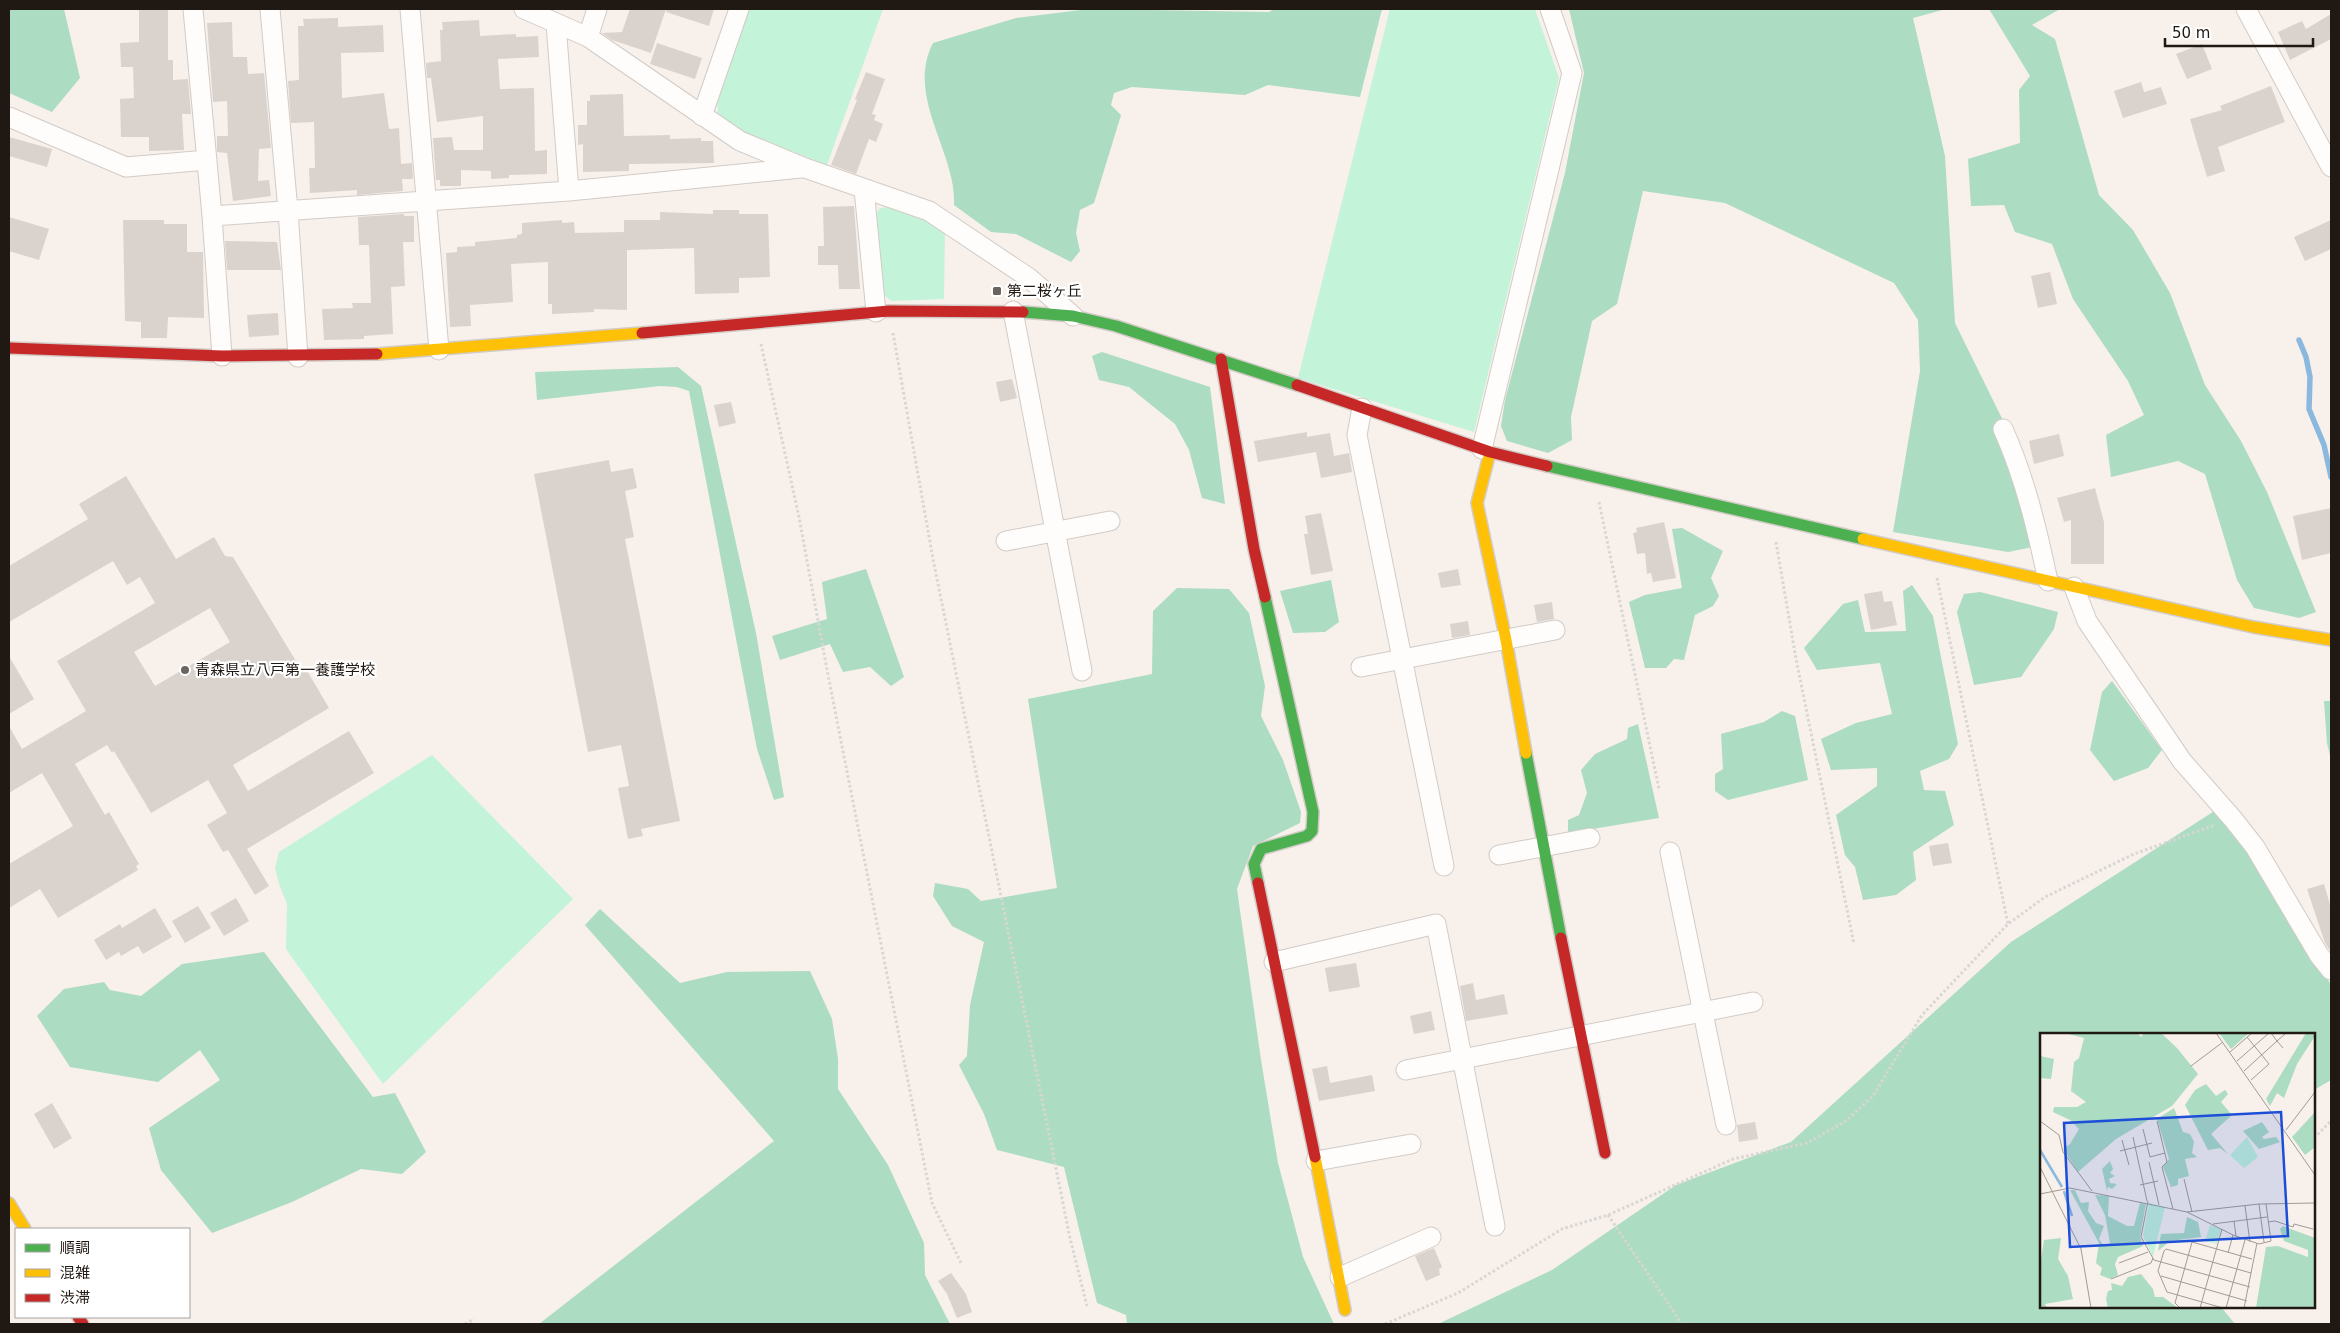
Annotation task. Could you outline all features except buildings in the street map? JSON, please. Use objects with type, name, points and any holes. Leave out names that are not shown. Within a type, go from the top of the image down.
[{"type":"street","points":[[193,9],[212,216],[222,356]]},
{"type":"street","points":[[270,9],[288,211],[298,357]]},
{"type":"street","points":[[410,9],[439,350]]},
{"type":"street","points":[[524,9],[588,37],[740,141],[805,168],[929,211],[1029,278],[1073,316]]},
{"type":"street","points":[[588,37],[598,9]]},
{"type":"street","points":[[702,116],[739,9]]},
{"type":"street","points":[[1550,9],[1572,74],[1486,451],[1477,503],[1506,640],[1543,847],[1605,1152]]},
{"type":"street","points":[[2246,9],[2331,167]]},
{"type":"street","points":[[556,24],[570,191]]},
{"type":"street","points":[[9,118],[126,167],[207,160]]},
{"type":"street","points":[[212,216],[570,191],[805,168]]},
{"type":"street","points":[[864,189],[882,311]]},
{"type":"street","points":[[9,348],[298,357],[439,350],[555,341],[756,321],[882,311],[1013,311],[1073,316],[1116,326],[1221,359],[1486,451],[1776,520],[2074,587],[2253,627],[2331,640]]},
{"type":"street","points":[[1013,311],[1082,671]]},
{"type":"street","points":[[1221,359],[1254,549],[1312,812],[1312,830],[1307,836],[1261,849],[1254,864],[1340,1277],[1345,1310]]},
{"type":"street","points":[[1362,408],[1357,434],[1444,866]]},
{"type":"street","points":[[2003,429],[2019,468],[2038,533],[2048,581]]},
{"type":"street","points":[[1006,541],[1110,521]]},
{"type":"street","points":[[2074,587],[2087,621],[2182,761],[2255,847],[2319,955],[2331,970]]},
{"type":"street","points":[[1361,667],[1555,630]]},
{"type":"street","points":[[1499,855],[1590,838]]},
{"type":"street","points":[[1670,852],[1726,1125]]},
{"type":"street","points":[[1274,962],[1436,924],[1495,1226]]},
{"type":"street","points":[[1406,1070],[1581,1034],[1753,1002]]},
{"type":"street","points":[[1316,1161],[1411,1144]]},
{"type":"street","points":[[9,1203],[24,1228]]},
{"type":"street","points":[[1340,1277],[1431,1237]]},
{"type":"path","points":[[882,311],[1068,1229],[1087,1306]]},
{"type":"path","points":[[756,321],[799,517],[830,685],[932,1203],[961,1263]]},
{"type":"path","points":[[1594,476],[1659,789]]},
{"type":"path","points":[[1776,520],[1776,552],[1794,650],[1854,944]]},
{"type":"path","points":[[1932,555],[2008,924]]},
{"type":"path","points":[[1385,1324],[1458,1293],[1562,1229],[1608,1215],[1733,1159],[1807,1143],[1846,1121],[1873,1096],[1922,1015],[2008,924],[2045,897],[2134,854],[2233,819]]},
{"type":"path","points":[[2315,1137],[2331,1121]]},
{"type":"path","points":[[1608,1215],[1682,1324]]},
{"type":"path","points":[[465,1324],[474,1319]]},
{"type":"green space","points":[[9,9],[64,9],[80,78],[52,112],[9,93]]},
{"type":"green space","points":[[749,9],[883,9],[827,165],[741,131],[718,113],[717,103]]},
{"type":"green space","points":[[1089,9],[1269,12],[1274,9],[1382,9],[1360,97],[1268,85],[1245,95],[1132,87],[1114,93],[1111,105],[1121,115],[1094,203],[1080,210],[1076,233],[1080,251],[1071,262],[1016,234],[991,232],[954,205],[953,185],[948,165],[928,104],[925,84],[926,63],[933,43],[1016,18]]},
{"type":"green space","points":[[1390,9],[1535,9],[1559,78],[1474,432],[1298,378]]},
{"type":"green space","points":[[1569,9],[1946,9],[1913,18],[1945,156],[1955,323],[2018,451],[2043,545],[2008,552],[1893,532],[1920,371],[1918,320],[1894,283],[1725,203],[1643,191],[1617,304],[1592,321],[1571,417],[1572,440],[1548,453],[1507,441],[1501,426],[1505,400],[1565,173],[1584,73]]},
{"type":"green space","points":[[1989,9],[2060,9],[2032,25],[2055,39],[2099,195],[2133,230],[2170,293],[2205,385],[2241,441],[2267,492],[2316,612],[2299,618],[2254,608],[2237,580],[2205,474],[2178,461],[2111,477],[2106,435],[2144,415],[2128,381],[2073,299],[2052,244],[2015,232],[2004,205],[1971,206],[1968,159],[2020,143],[2019,90],[2030,76]]},
{"type":"green space","points":[[885,207],[929,221],[945,230],[944,299],[891,301],[880,291],[877,213],[879,209]]},
{"type":"green space","points":[[1102,352],[1210,387],[1225,504],[1202,498],[1189,450],[1175,424],[1129,387],[1099,380],[1092,356]]},
{"type":"green space","points":[[678,367],[701,386],[756,633],[784,797],[774,800],[757,749],[689,391],[677,387],[660,386],[537,400],[535,372]]},
{"type":"green space","points":[[1682,528],[1723,551],[1711,578],[1719,596],[1713,606],[1695,615],[1684,660],[1674,659],[1666,668],[1645,668],[1629,602],[1645,595],[1682,588],[1672,529]]},
{"type":"green space","points":[[866,569],[904,677],[891,686],[870,667],[843,672],[830,644],[780,660],[772,636],[827,619],[822,582]]},
{"type":"green space","points":[[1331,580],[1339,622],[1325,632],[1293,633],[1280,591]]},
{"type":"green space","points":[[1912,585],[1933,616],[1958,744],[1949,759],[1920,771],[1924,790],[1945,791],[1954,825],[1913,852],[1916,880],[1896,895],[1863,900],[1855,867],[1845,855],[1836,815],[1877,786],[1877,768],[1831,770],[1821,739],[1856,723],[1892,714],[1880,663],[1817,670],[1804,648],[1843,604],[1858,600],[1865,632],[1906,631],[1903,591]]},
{"type":"green space","points":[[1177,588],[1229,589],[1249,613],[1265,686],[1261,716],[1283,760],[1301,812],[1300,823],[1253,846],[1237,889],[1261,1060],[1278,1163],[1303,1257],[1334,1324],[1127,1324],[1126,1315],[1097,1303],[1064,1167],[997,1150],[984,1114],[959,1065],[967,1056],[970,1005],[984,942],[952,926],[933,896],[935,883],[968,889],[981,901],[1057,888],[1028,699],[1152,674],[1153,611]]},
{"type":"green space","points":[[1980,592],[2058,612],[2054,629],[2021,677],[1974,685],[1957,612],[1964,594]]},
{"type":"green space","points":[[2112,681],[2162,750],[2148,768],[2114,781],[2090,750],[2102,692]]},
{"type":"green space","points":[[2324,701],[2331,701],[2331,760],[2327,743]]},
{"type":"green space","points":[[1782,711],[1795,716],[1808,780],[1728,800],[1715,791],[1715,774],[1723,769],[1721,734],[1764,722]]},
{"type":"green space","points":[[1638,724],[1659,818],[1568,833],[1568,820],[1579,815],[1587,793],[1581,770],[1595,754],[1627,739],[1628,728]]},
{"type":"green space","points":[[432,755],[573,899],[383,1084],[286,949],[287,904],[275,868],[279,852]]},
{"type":"green space","points":[[2219,808],[2331,985],[2331,1080],[2315,1089],[2315,1033],[2040,1033],[2040,1308],[2222,1308],[2235,1324],[1438,1324],[1552,1270],[1676,1185],[1791,1142],[2011,942]]},
{"type":"green space","points":[[600,909],[680,983],[727,972],[810,971],[832,1019],[838,1059],[838,1089],[888,1165],[924,1243],[925,1275],[950,1324],[539,1324],[774,1141],[585,925]]},
{"type":"green space","points":[[264,952],[373,1097],[395,1093],[426,1152],[402,1174],[361,1169],[292,1202],[212,1233],[161,1170],[149,1128],[220,1080],[200,1050],[158,1082],[70,1067],[37,1016],[64,989],[104,982],[110,990],[141,996],[182,964]]},
{"type":"waterway","points":[[2299,340],[2306,357],[2310,377],[2309,409],[2324,445],[2331,477]]},
{"type":"traffic: fast","points":[[1023,312],[1073,316],[1116,326],[1297,385]]},
{"type":"traffic: fast","points":[[1547,466],[1863,539]]},
{"type":"traffic: fast","points":[[1258,883],[1254,864],[1261,849],[1307,836],[1312,831],[1313,812],[1265,597]]},
{"type":"traffic: fast","points":[[1526,753],[1561,938]]},
{"type":"traffic: slow","points":[[377,354],[642,333]]},
{"type":"traffic: slow","points":[[1490,452],[1477,503],[1506,640],[1526,753]]},
{"type":"traffic: slow","points":[[1863,539],[2253,627],[2331,640]]},
{"type":"traffic: slow","points":[[1315,1157],[1345,1310]]},
{"type":"traffic: slow","points":[[9,1203],[24,1228]]},
{"type":"traffic: jam","points":[[642,333],[889,311],[1023,312]]},
{"type":"traffic: jam","points":[[9,348],[222,356],[377,354]]},
{"type":"traffic: jam","points":[[1221,359],[1254,549],[1265,597]]},
{"type":"traffic: jam","points":[[1297,385],[1490,452],[1547,466]]},
{"type":"traffic: jam","points":[[1258,883],[1315,1157]]},
{"type":"traffic: jam","points":[[1561,938],[1605,1153]]},
{"type":"traffic: jam","points":[[79,1318],[83,1324]]},
{"type":"place","name":"第二桜ヶ丘","points":[[997,291]]},
{"type":"place","name":"青森県立八戸第一養護学校","points":[[185,670]]}]
